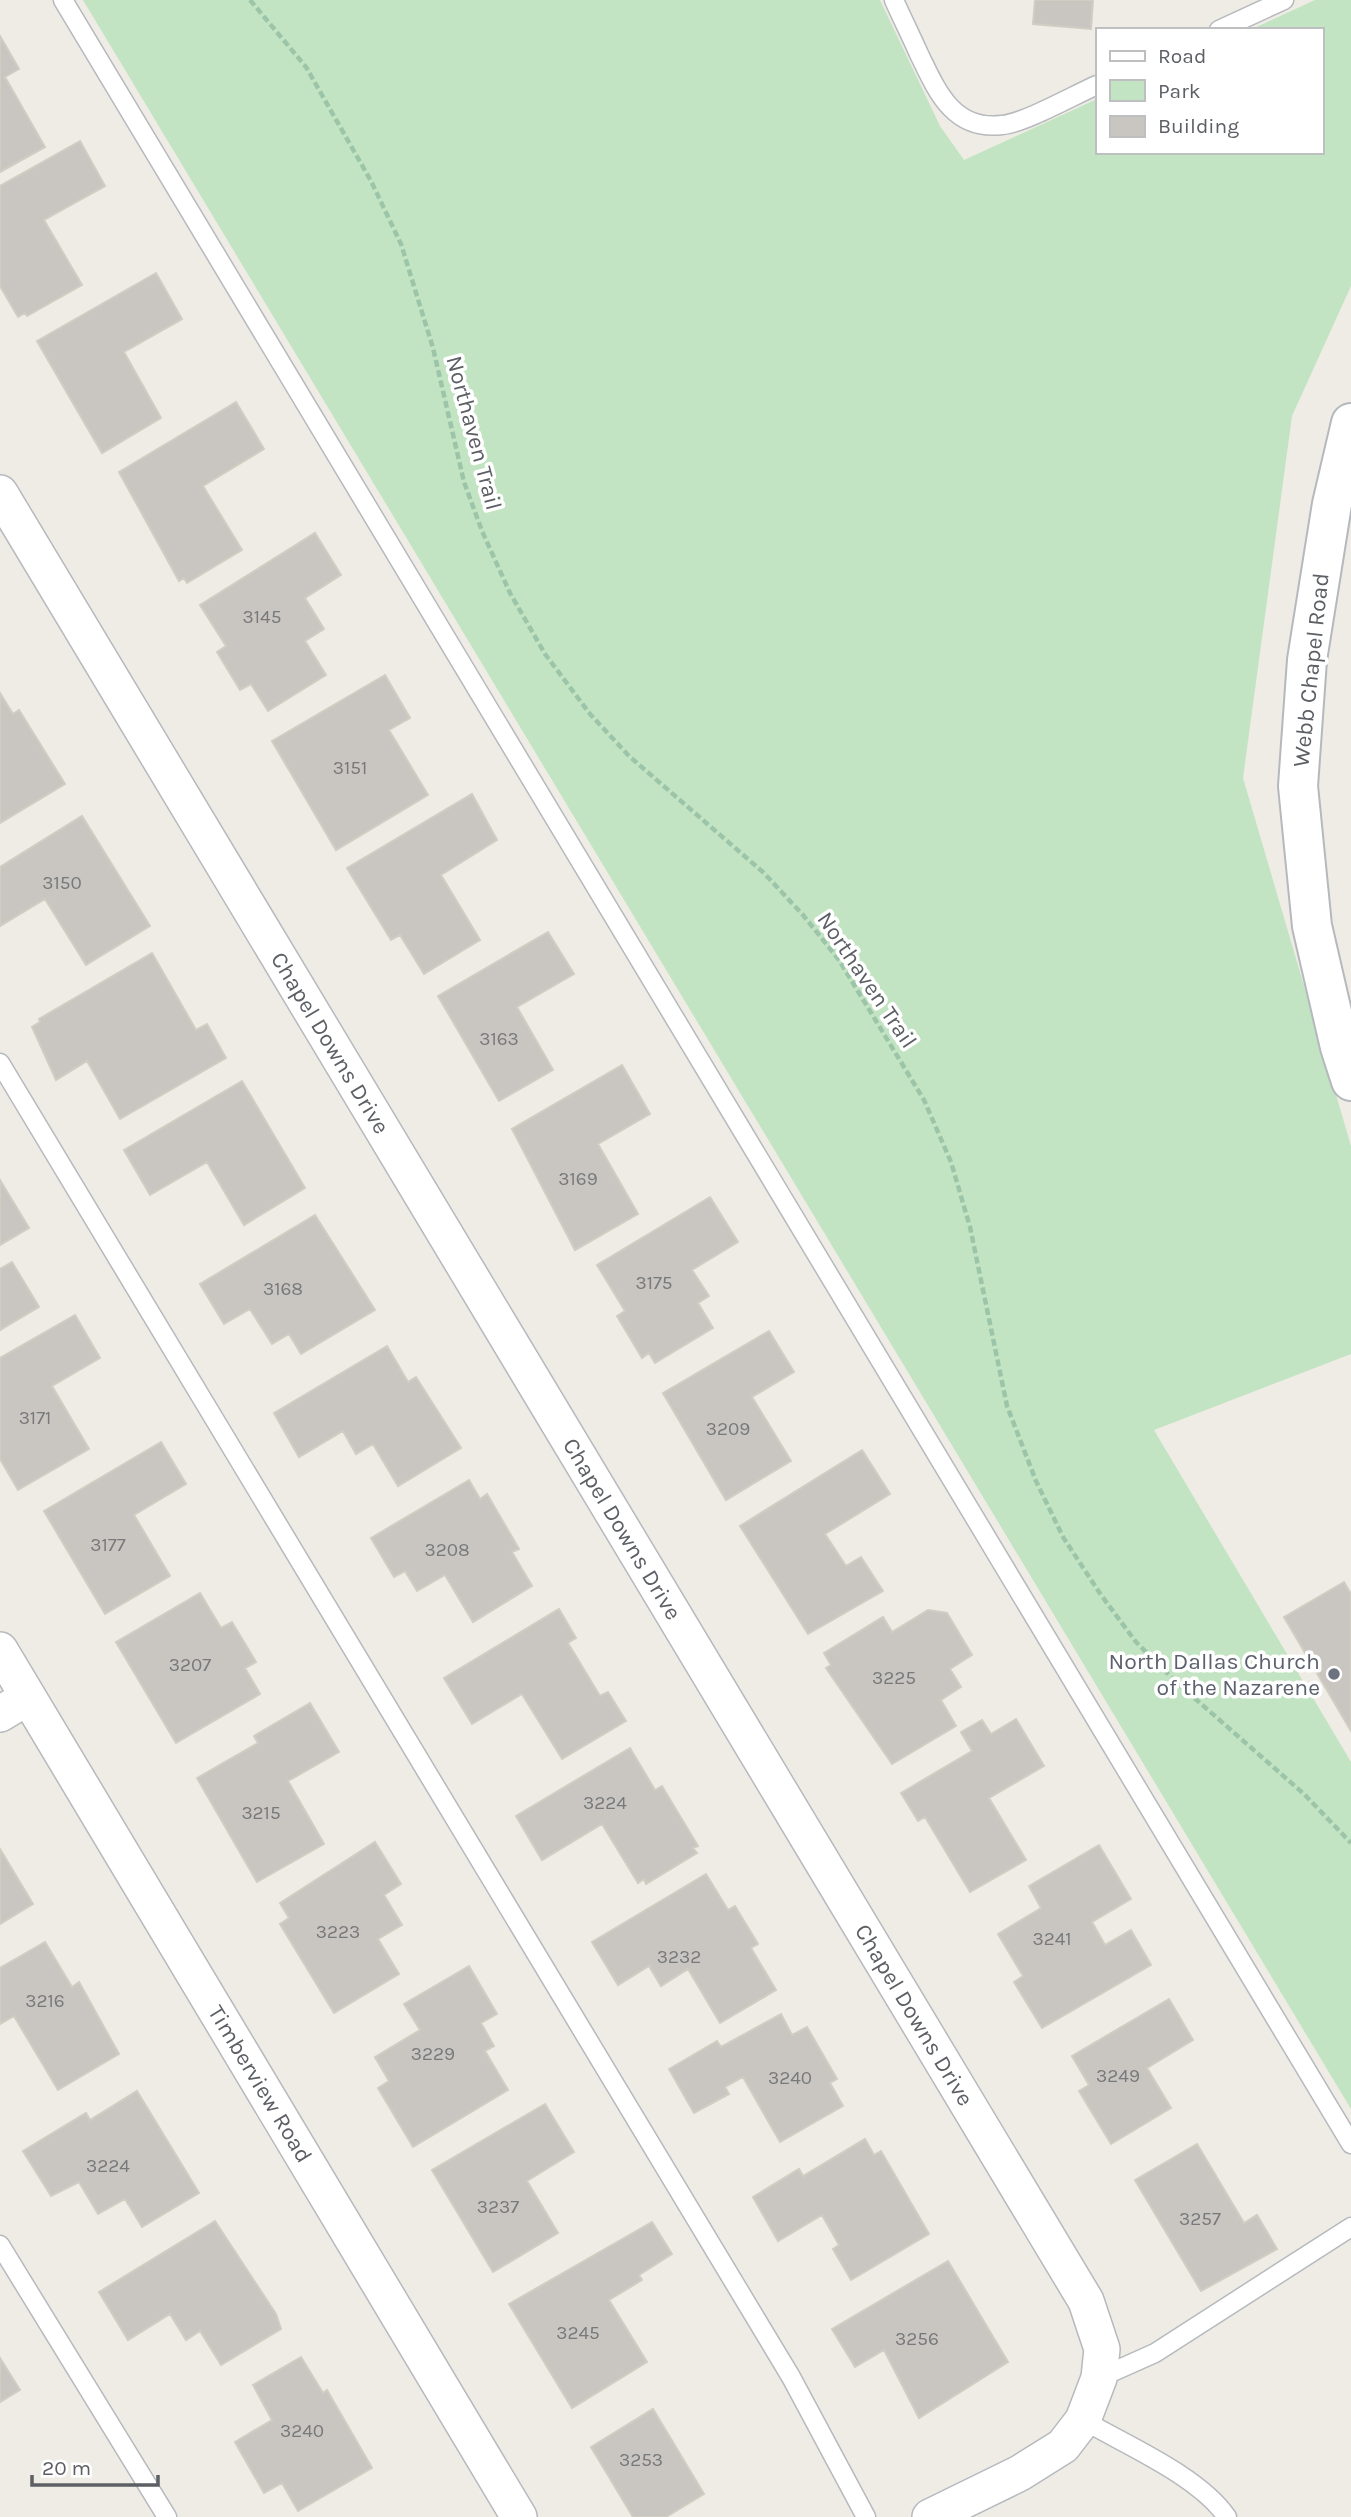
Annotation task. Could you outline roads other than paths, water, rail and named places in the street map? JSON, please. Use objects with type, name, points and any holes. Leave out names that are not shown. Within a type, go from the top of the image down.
[{"type":"main road","name":"Webb Chapel Road","points":[[1351,424],[1332,504],[1307,660],[1298,786],[1312,926],[1340,1047],[1351,1082]]},
{"type":"street","name":"Chapel Downs Drive","points":[[0,493],[1086,2301],[1102,2349],[1099,2378],[1083,2420],[1063,2445],[1020,2473],[930,2517]]},
{"type":"street","name":"Timberview Road","points":[[0,1650],[14,1705],[519,2517]]},
{"type":"lane","points":[[63,0],[1351,2144]]},
{"type":"lane","points":[[894,0],[937,93],[950,108],[966,119],[985,125],[1005,125],[1096,85]]},
{"type":"lane","points":[[1223,28],[1284,0]]},
{"type":"lane","points":[[0,1063],[790,2377],[866,2517]]},
{"type":"lane","points":[[1099,2378],[1155,2353],[1351,2227]]},
{"type":"lane","points":[[0,2245],[167,2517]]},
{"type":"lane","points":[[1083,2420],[1186,2479],[1218,2504],[1227,2517]]},
{"type":"place","name":"North Dallas Church of the Nazarene","points":[[1334,1674]]}]
